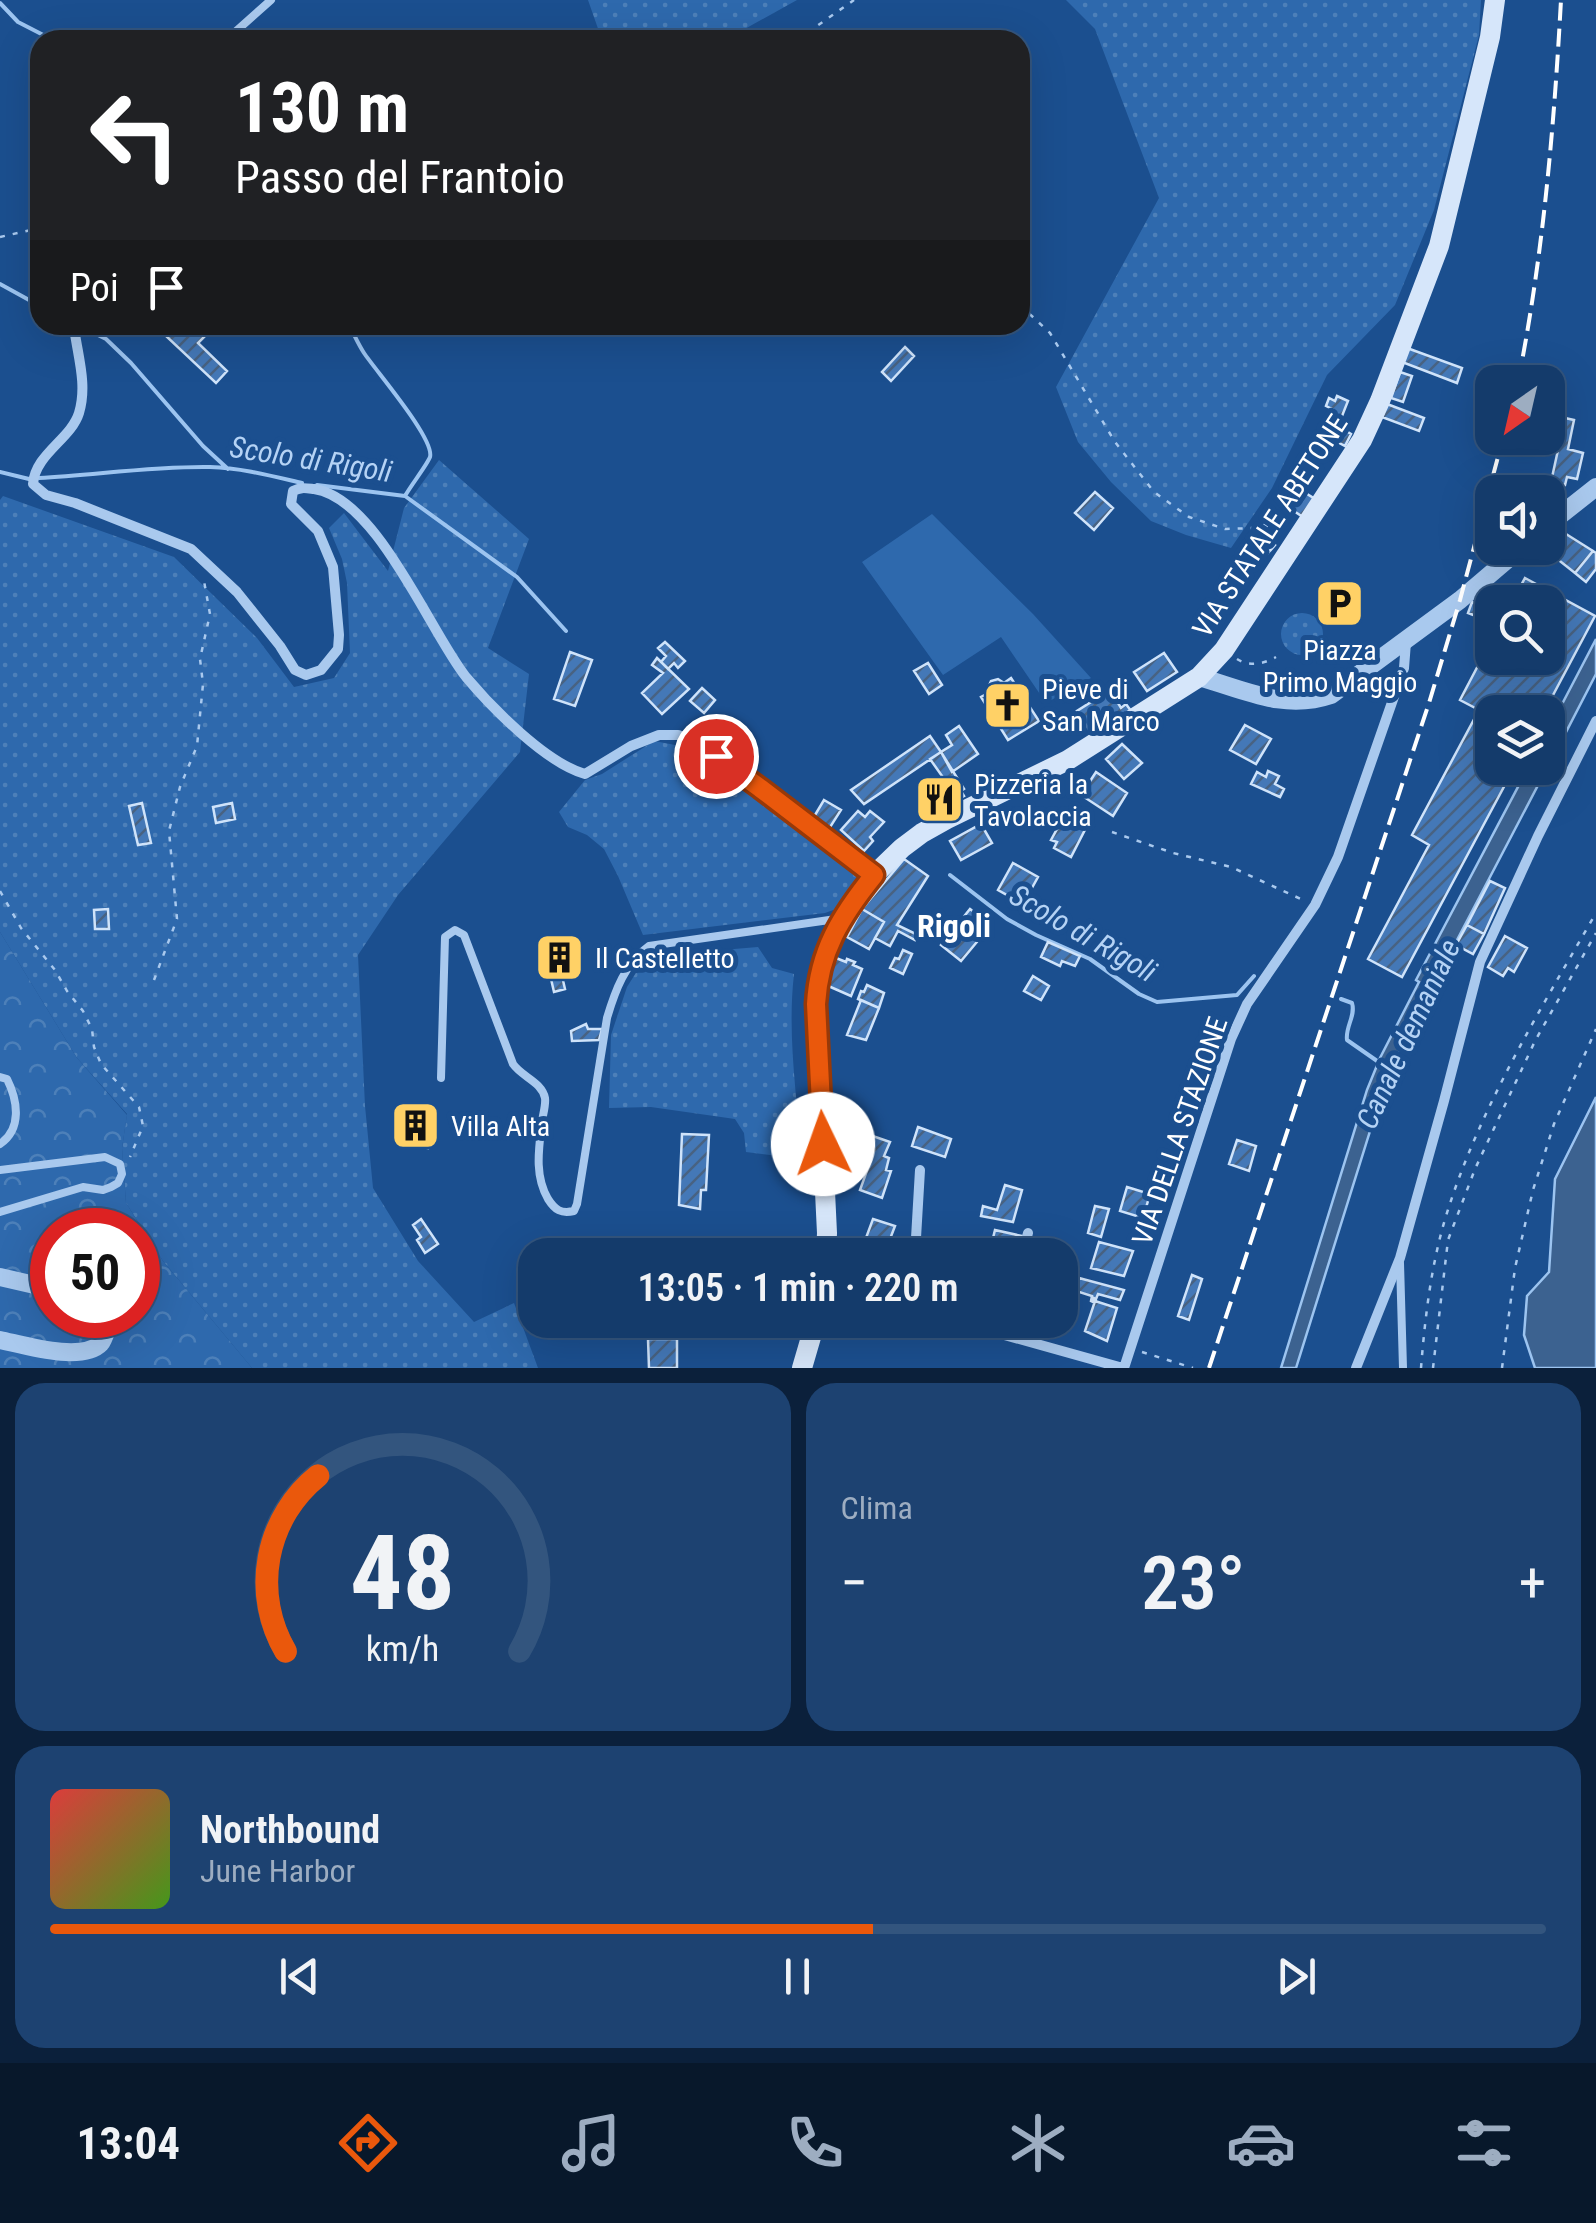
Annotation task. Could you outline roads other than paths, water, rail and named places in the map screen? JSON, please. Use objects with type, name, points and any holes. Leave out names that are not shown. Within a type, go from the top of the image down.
[{"type":"main road","name":"VIA STATALE ABETONE","points":[[825,1238],[816,1004],[821,969],[841,918],[874,875],[922,833],[1068,760],[1199,677],[1224,650],[1372,420],[1438,246],[1490,37],[1495,0]]},
{"type":"main road","points":[[802,1368],[811,1338]]},
{"type":"street","points":[[77,335],[83,380],[78,415],[34,471],[33,484],[46,496],[74,503],[191,549],[248,606],[295,670],[306,675],[321,670],[338,649],[334,567],[318,531],[291,504],[290,496],[296,488],[322,490],[340,499],[368,526],[404,574],[464,674],[485,699],[522,734],[571,770],[585,774],[631,746],[659,735],[678,735],[694,741],[760,788],[874,875]]},
{"type":"street","points":[[1565,512],[1596,487]]},
{"type":"street","points":[[1199,677],[1284,701],[1308,701],[1332,694],[1501,565]]},
{"type":"street","name":"VIA DELLA STAZIONE","points":[[1015,1338],[1124,1368],[1231,1038],[1248,1004],[1315,905],[1338,857],[1404,668],[1406,640]]},
{"type":"street","points":[[1356,1368],[1400,1258],[1480,962],[1596,721]]},
{"type":"street","points":[[916,1238],[920,1170]]},
{"type":"street","points":[[1027,1238],[1028,1233]]},
{"type":"street","points":[[0,1277],[30,1284]]},
{"type":"street","points":[[0,1340],[62,1352],[88,1351],[104,1338]]},
{"type":"lane","points":[[237,30],[271,0]]},
{"type":"lane","points":[[441,1078],[445,937],[455,930],[464,935],[513,1064],[520,1074],[539,1085],[545,1098],[539,1178],[546,1196],[555,1210],[574,1211],[606,1018],[616,989],[640,952],[649,946],[841,918]]},
{"type":"lane","points":[[0,1077],[11,1084],[17,1118],[15,1129],[0,1144]]},
{"type":"lane","points":[[0,1170],[105,1157],[120,1164],[122,1174],[118,1182],[103,1190],[82,1187],[0,1212]]},
{"type":"lane","points":[[1400,1258],[1403,1368]]},
{"type":"waterway","points":[[0,3],[18,22],[34,30]]},
{"type":"waterway","points":[[0,284],[30,300]]},
{"type":"waterway","points":[[98,335],[131,363],[228,469]]},
{"type":"waterway","points":[[354,335],[429,448],[430,457],[405,496]]},
{"type":"waterway","name":"Scolo di Rigoli","points":[[39,478],[210,467],[302,483]]},
{"type":"waterway","name":"Scolo di Rigoli","points":[[0,472],[29,479]]},
{"type":"waterway","name":"Scolo di Rigoli","points":[[317,485],[405,496],[517,577],[566,631]]},
{"type":"waterway","name":"Scolo di Rigoli","points":[[950,875],[1007,919],[1090,959],[1157,1002],[1237,995],[1254,976]]},
{"type":"waterway","name":"Scolo di Rigoli","points":[[1341,999],[1352,1003],[1353,1008],[1347,1040],[1380,1063]]},
{"type":"railway","points":[[1521,365],[1546,192],[1561,0]]},
{"type":"railway","points":[[1209,1368],[1429,703],[1498,455]]},
{"type":"place","name":"Piazza Primo Maggio","points":[[1340,603]]},
{"type":"place","name":"Pieve di San Marco","points":[[1007,705]]},
{"type":"place","name":"Pizzeria la Tavolaccia","points":[[939,800]]},
{"type":"place","name":"Il Castelletto","points":[[560,958]]},
{"type":"place","name":"Villa Alta","points":[[416,1126]]},
{"type":"district","name":"Rigoli","points":[[954,926]]},
{"type":"water label","name":"Canale demaniale","points":[[1408,1034]]}]
